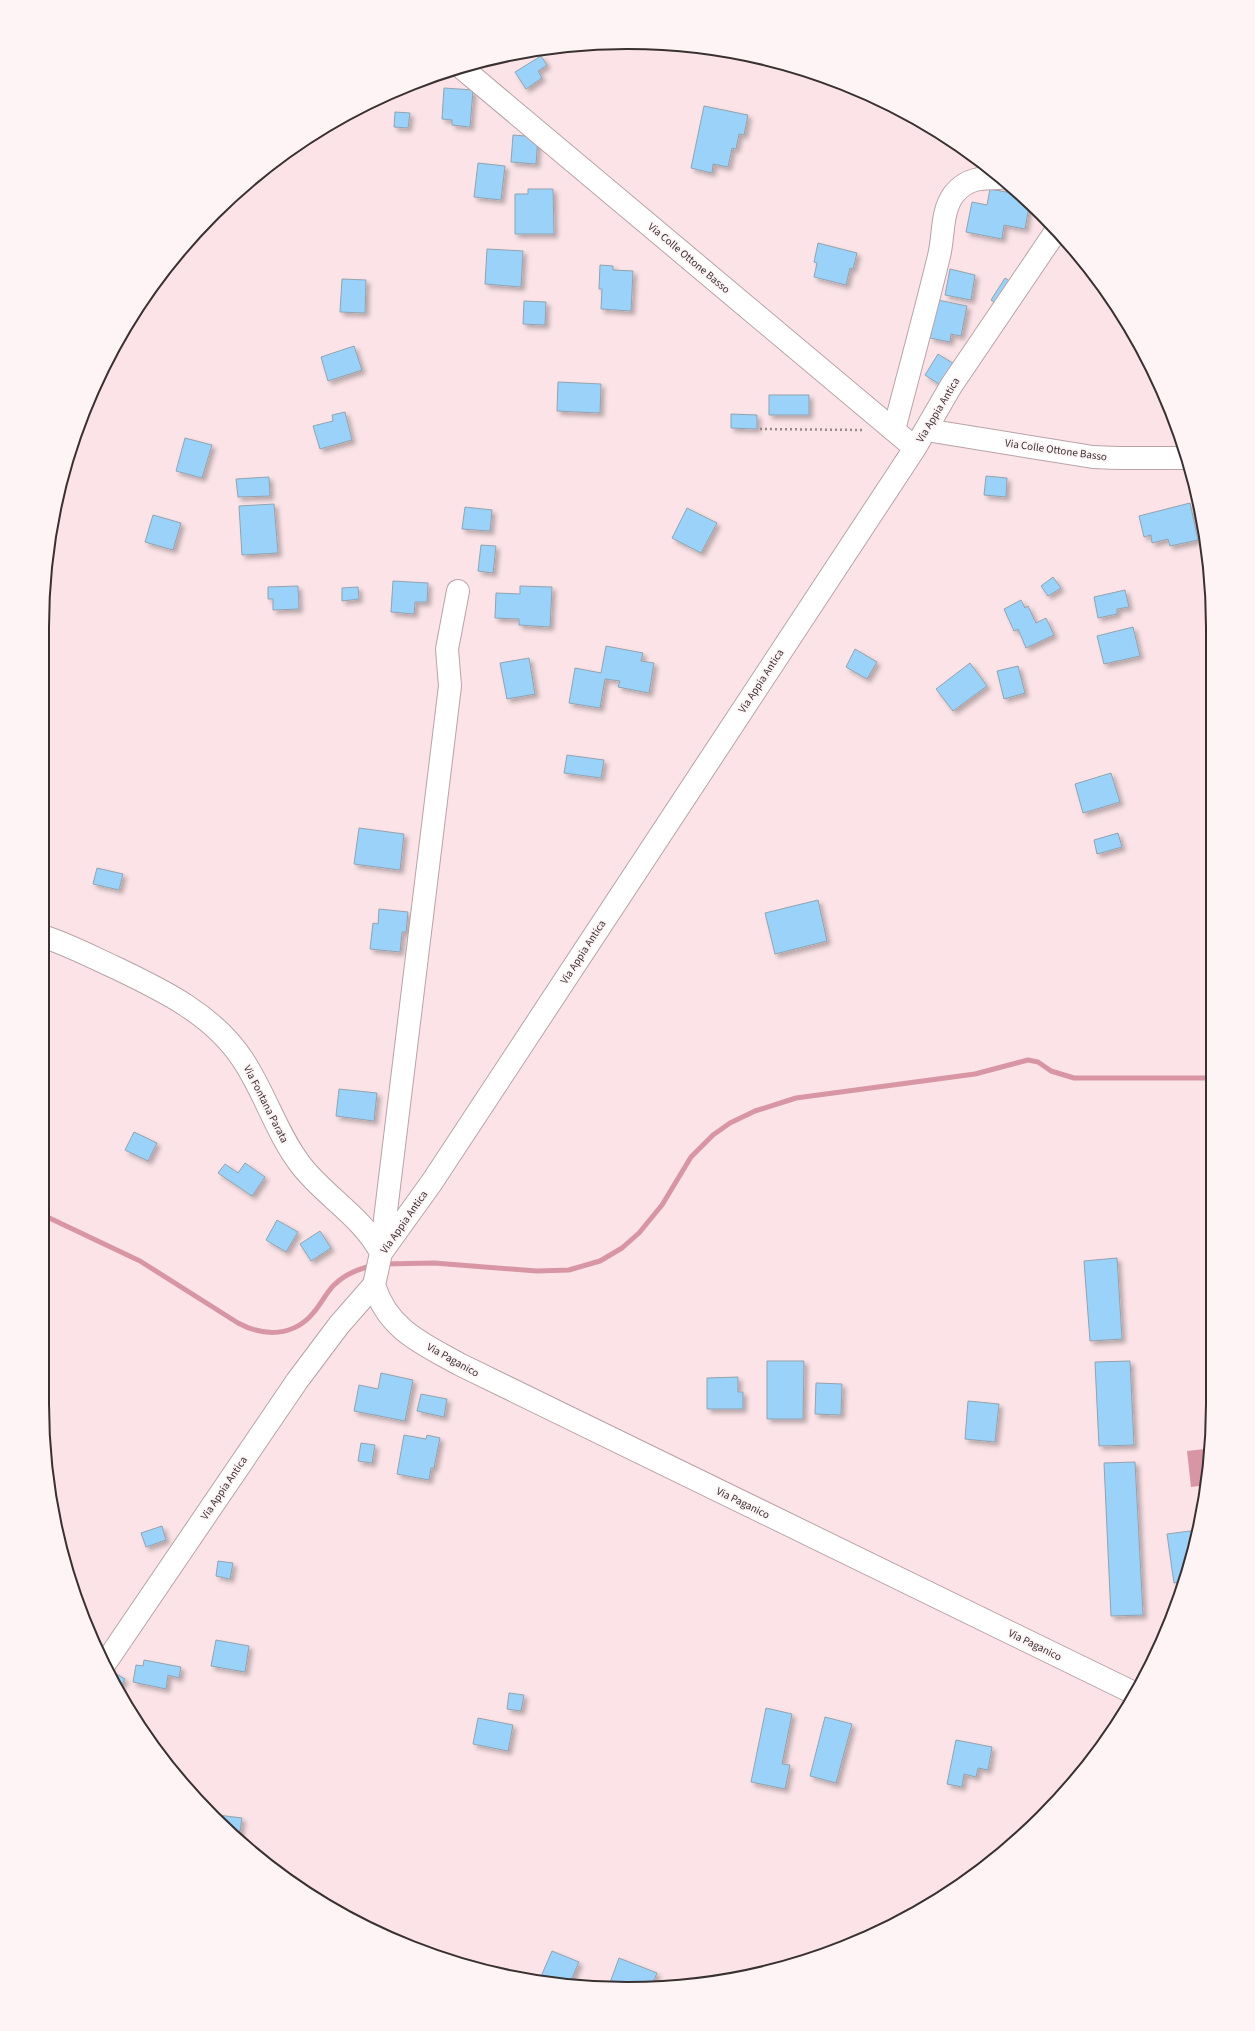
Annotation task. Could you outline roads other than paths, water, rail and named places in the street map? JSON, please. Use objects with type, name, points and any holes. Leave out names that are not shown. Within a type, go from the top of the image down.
[{"type":"street","name":"Via Colle Ottone Basso","points":[[467,72],[894,430],[921,440],[1093,457],[1180,458]]},
{"type":"street","points":[[894,430],[939,256],[948,204],[955,193],[967,182],[979,178],[991,178]]},
{"type":"street","name":"Via Appia Antica","points":[[109,1658],[297,1381],[339,1325],[374,1285],[381,1253],[417,1204],[921,440],[951,386],[1053,236]]},
{"type":"street","points":[[381,1253],[450,686],[447,649],[458,591]]},
{"type":"street","name":"Via Fontana Parata","points":[[49,939],[96,959],[169,995],[199,1014],[222,1034],[248,1068],[285,1142],[300,1165],[367,1232],[381,1253]]},
{"type":"street","points":[[388,1194],[417,1204]]},
{"type":"street","name":"Via Paganico","points":[[374,1285],[383,1307],[397,1325],[417,1340],[455,1362],[1129,1691]]},
{"type":"waterway","points":[[384,1264],[434,1263],[537,1271],[569,1270],[600,1261],[622,1248],[639,1233],[662,1205],[691,1157],[713,1135],[730,1123],[755,1111],[796,1098],[975,1074],[1028,1060],[1038,1062],[1051,1071],[1074,1078],[1206,1078]]},
{"type":"waterway","points":[[49,1218],[140,1261],[238,1323],[258,1331],[278,1332],[297,1326],[314,1312],[328,1291],[338,1281],[352,1272],[372,1266]]}]
